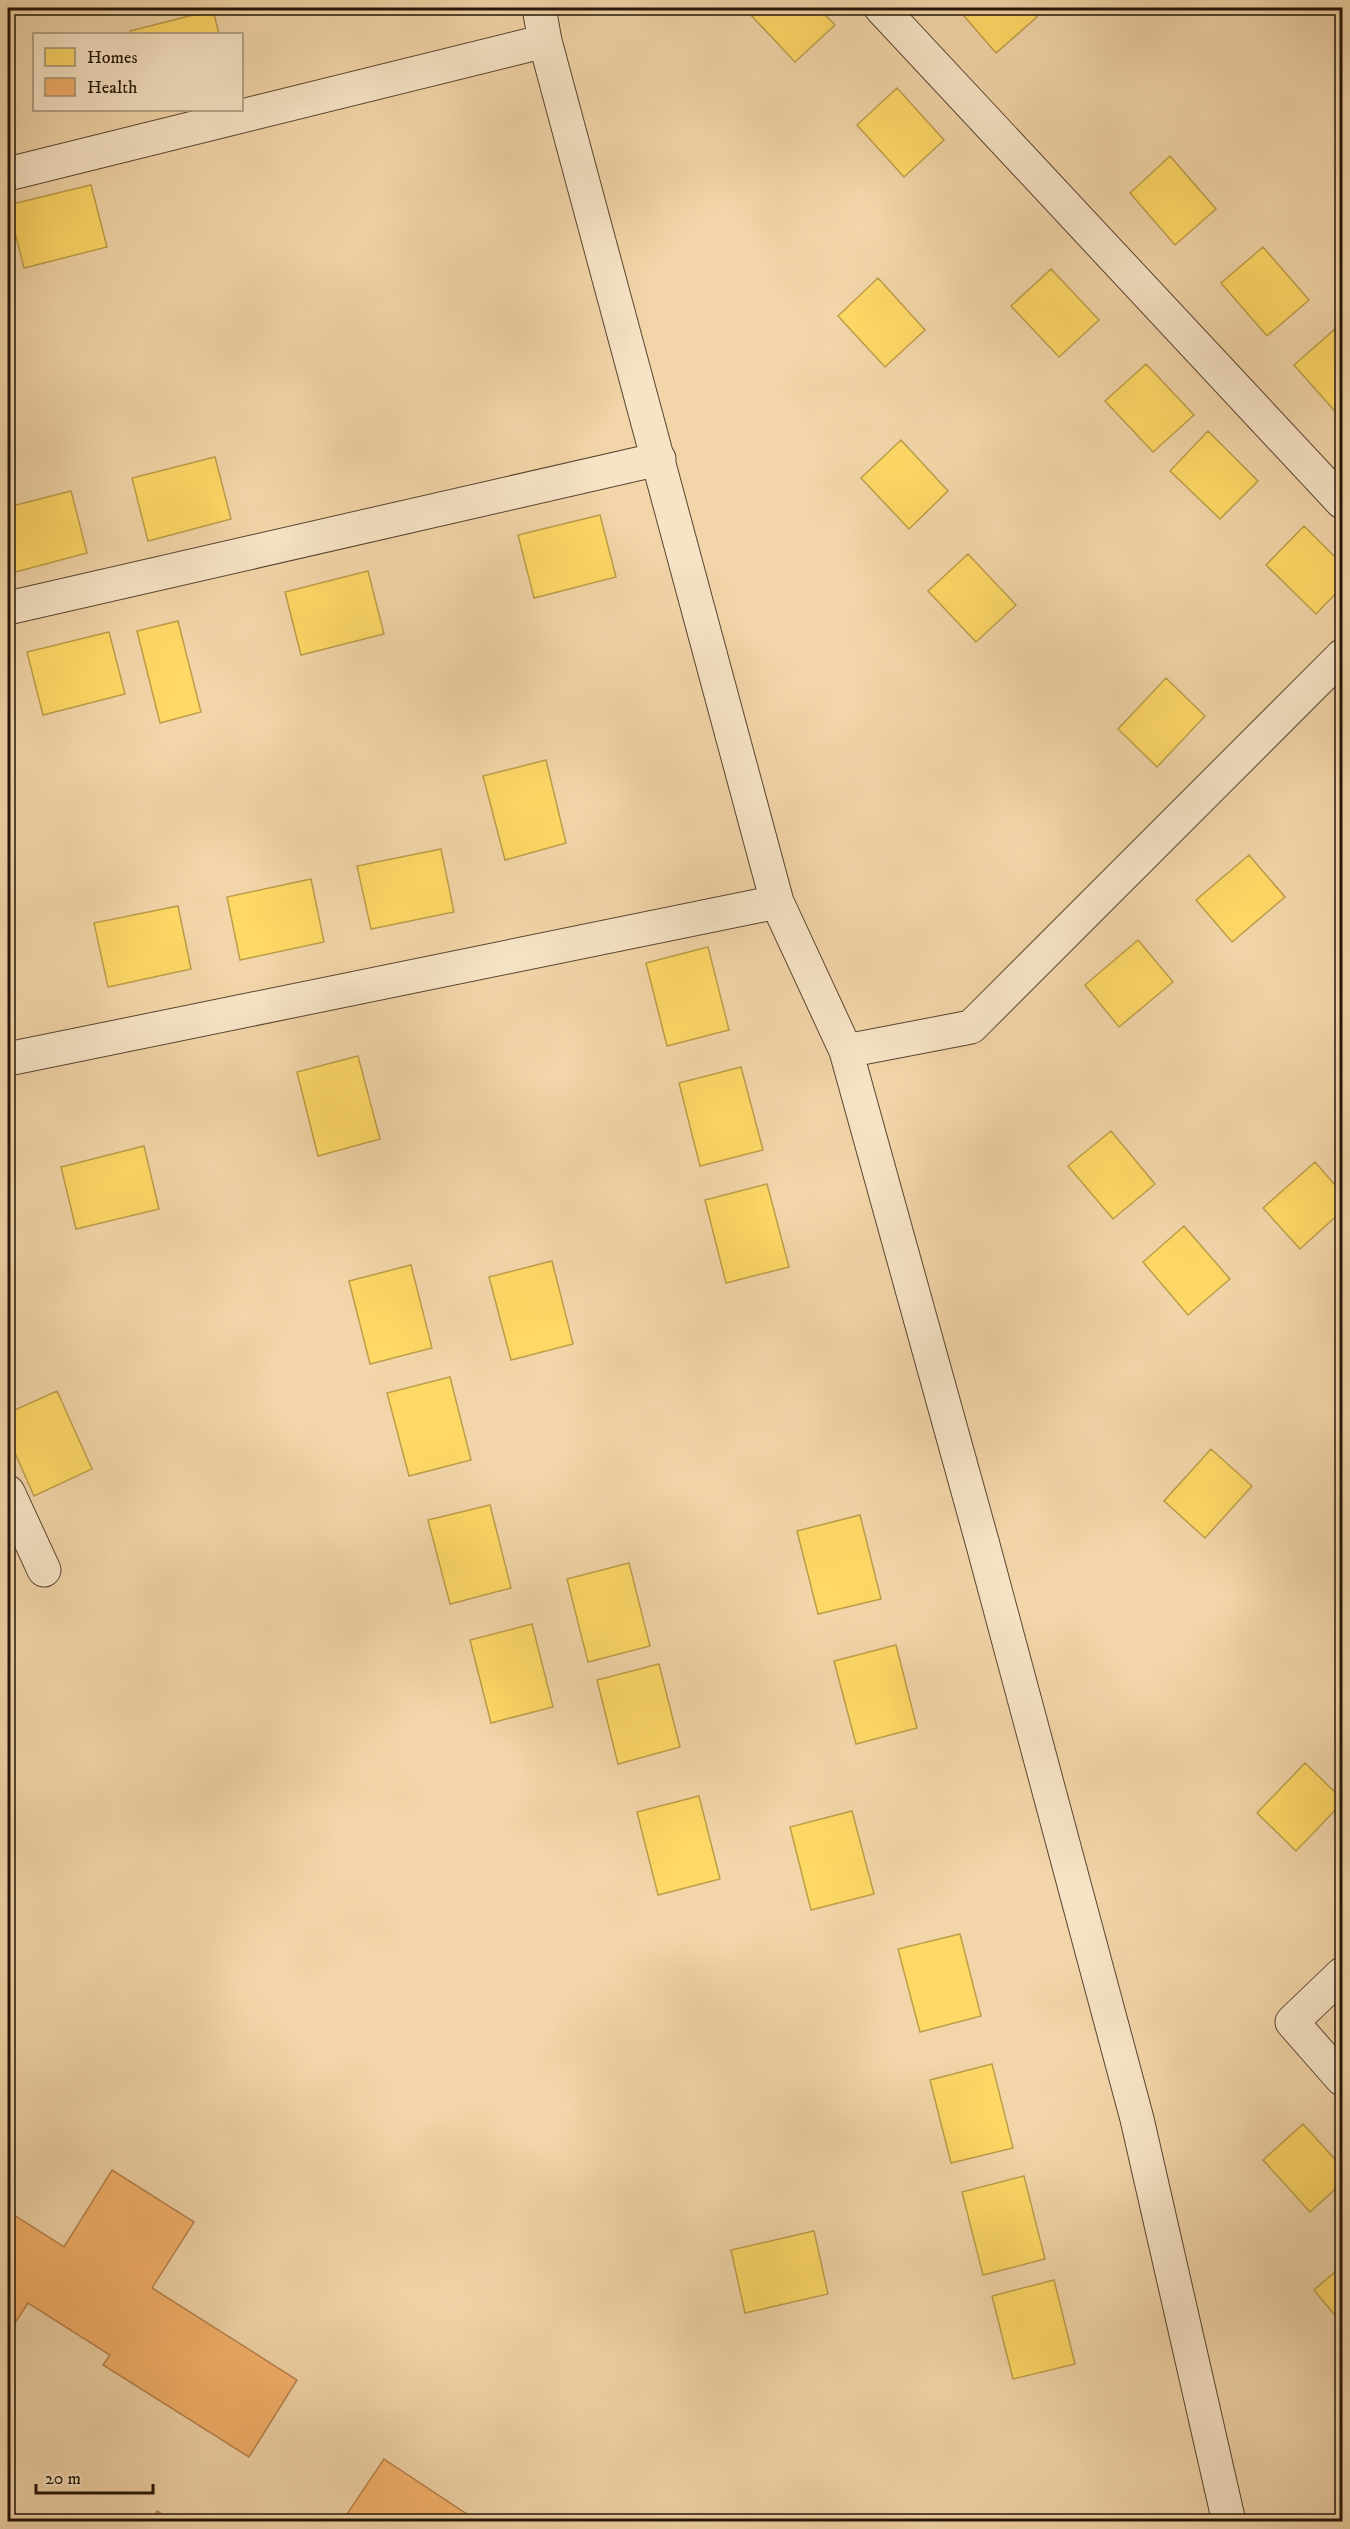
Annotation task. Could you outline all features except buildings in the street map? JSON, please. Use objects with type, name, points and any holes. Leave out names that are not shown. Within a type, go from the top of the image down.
[{"type":"street","points":[[539,8],[777,902],[846,1051],[986,1556],[1134,2108],[1229,2522]]},
{"type":"street","points":[[881,8],[1342,502]]},
{"type":"street","points":[[8,174],[546,41]]},
{"type":"street","points":[[8,608],[659,459]]},
{"type":"street","points":[[846,1051],[971,1027],[1342,656]]},
{"type":"street","points":[[8,1059],[777,902]]},
{"type":"street","points":[[8,1492],[44,1570]]},
{"type":"street","points":[[1342,1974],[1292,2022],[1342,2079]]}]
